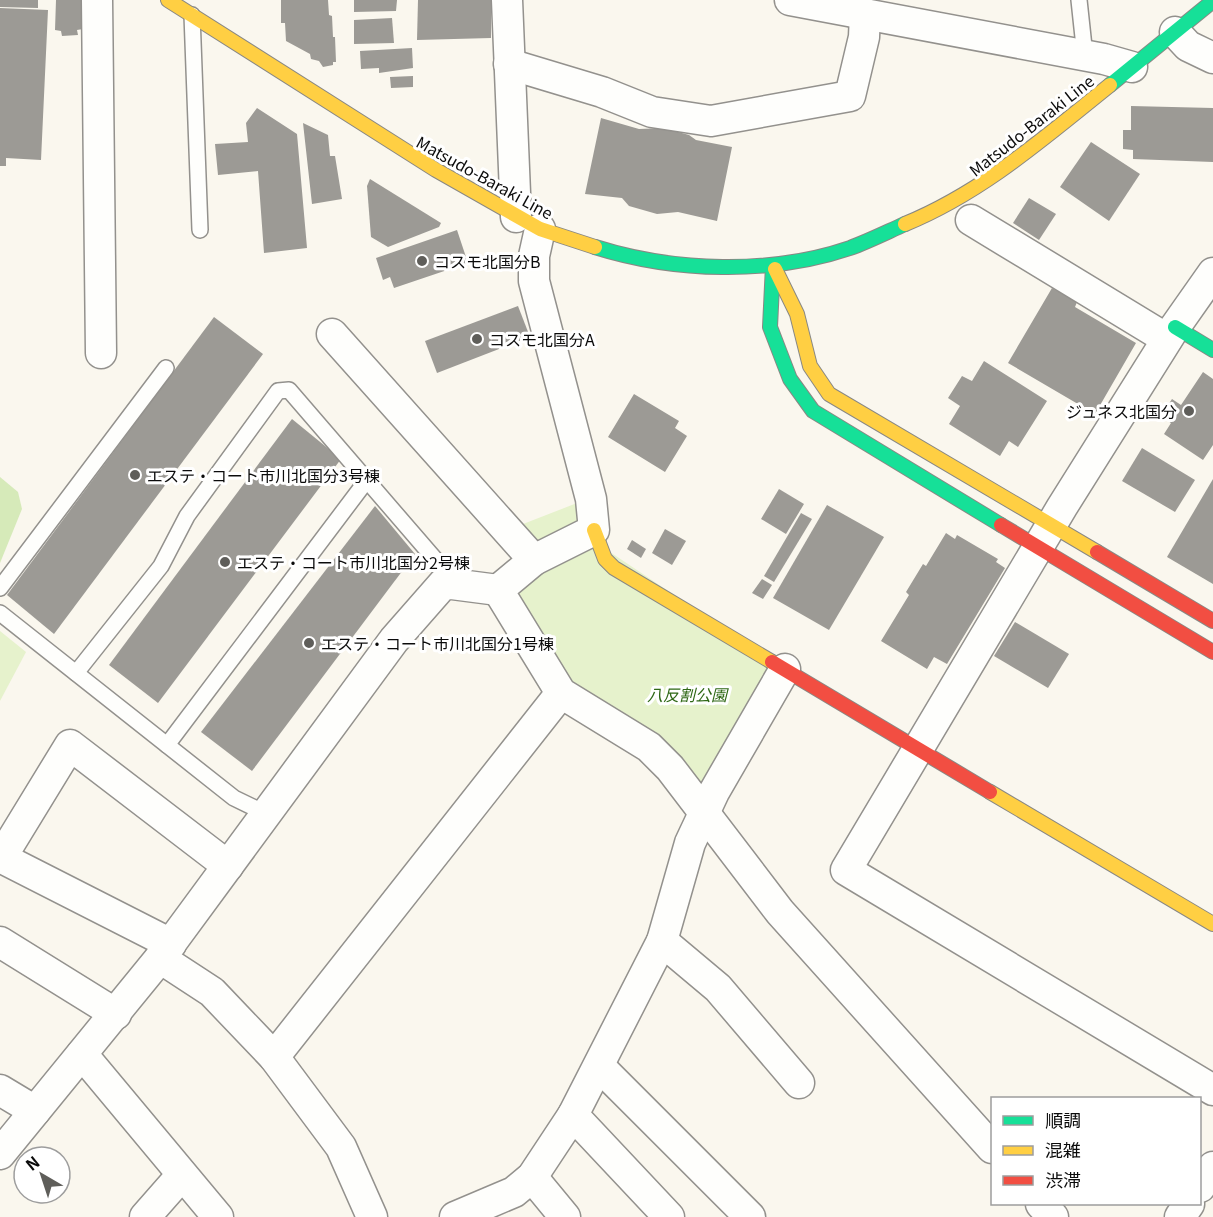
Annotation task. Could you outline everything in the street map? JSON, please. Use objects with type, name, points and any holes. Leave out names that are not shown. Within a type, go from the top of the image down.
[{"type":"street","points":[[97,0],[101,353]]},
{"type":"street","name":"Matsudo-Baraki Line","points":[[168,0],[436,170],[528,223],[606,250],[648,259],[711,266],[773,265],[849,248],[937,211],[984,184],[1018,159],[1213,1]]},
{"type":"street","points":[[507,0],[509,64],[534,256],[534,281],[591,500],[594,530],[605,559],[614,568],[1213,924]]},
{"type":"street","points":[[790,0],[874,8],[1132,68]]},
{"type":"street","points":[[509,64],[602,92],[652,112],[711,122],[850,96],[864,37],[874,8]]},
{"type":"street","points":[[1175,32],[1188,46],[1213,58]]},
{"type":"street","points":[[971,220],[1171,333],[1213,350]]},
{"type":"street","points":[[773,265],[770,327],[790,380],[813,411],[1044,536],[1213,621]]},
{"type":"street","points":[[773,265],[797,314],[810,366],[829,394],[1044,536],[1213,652]]},
{"type":"street","points":[[1213,273],[1171,333],[1044,536],[846,870],[1213,1090]]},
{"type":"street","points":[[332,334],[534,560]]},
{"type":"street","points":[[0,1154],[166,951],[394,640],[444,584],[498,590],[534,560],[594,530]]},
{"type":"street","points":[[498,590],[561,693],[649,747],[705,811],[780,912],[991,1146]]},
{"type":"street","points":[[456,1217],[514,1192],[531,1177],[573,1115],[662,941],[690,843],[705,811],[785,669]]},
{"type":"street","points":[[274,1057],[561,693]]},
{"type":"street","points":[[228,866],[70,745],[1,857],[166,951],[212,992],[274,1057],[341,1147],[372,1217]]},
{"type":"street","points":[[662,941],[718,988],[799,1083]]},
{"type":"street","points":[[0,942],[116,1014]]},
{"type":"street","points":[[82,1054],[181,1176],[218,1217]]},
{"type":"street","points":[[599,1066],[750,1217]]},
{"type":"street","points":[[0,1090],[35,1111]]},
{"type":"street","points":[[573,1115],[669,1217]]},
{"type":"street","points":[[1201,1185],[1213,1167]]},
{"type":"street","points":[[145,1217],[181,1176]]},
{"type":"street","points":[[531,1177],[565,1217]]},
{"type":"street","points":[[1043,1205],[1053,1217]]},
{"type":"lane","points":[[1080,0],[1085,56]]},
{"type":"lane","points":[[192,14],[200,231]]},
{"type":"lane","points":[[0,588],[166,368]]},
{"type":"lane","points":[[76,672],[161,566],[187,516],[278,391],[289,390],[367,480],[440,565],[444,584]]},
{"type":"lane","points":[[167,745],[367,480]]},
{"type":"lane","points":[[0,613],[234,798],[267,814]]},
{"type":"green space","points":[[0,477],[18,492],[22,509],[0,563]]},
{"type":"green space","points":[[577,503],[582,534],[538,554],[518,526]]},
{"type":"green space","name":"八反割公園","points":[[598,544],[785,669],[705,811],[558,689],[498,590]]},
{"type":"green space","points":[[0,631],[26,652],[0,701]]},
{"type":"building","points":[[0,0],[38,0],[38,8],[0,7]]},
{"type":"building","points":[[56,0],[81,0],[83,29],[77,30],[78,35],[62,36],[61,31],[55,30]]},
{"type":"building","points":[[281,0],[328,0],[329,15],[332,16],[333,37],[335,37],[336,62],[333,62],[333,65],[323,67],[319,61],[311,59],[310,54],[286,41],[285,23],[281,23]]},
{"type":"building","points":[[354,0],[397,0],[396,11],[354,12]]},
{"type":"building","points":[[418,0],[491,0],[491,38],[417,40]]},
{"type":"building","points":[[0,8],[48,10],[41,160],[6,158],[6,166],[0,166]]},
{"type":"building","points":[[392,18],[394,43],[354,44],[354,20]]},
{"type":"building","points":[[412,48],[413,68],[379,73],[379,68],[361,69],[360,51]]},
{"type":"building","points":[[413,76],[413,87],[391,88],[390,77]]},
{"type":"building","points":[[1131,106],[1213,108],[1213,162],[1133,159],[1133,150],[1123,149],[1123,130],[1131,130]]},
{"type":"building","points":[[257,108],[297,134],[307,248],[264,253],[258,171],[218,175],[215,144],[248,142],[246,123]]},
{"type":"building","points":[[601,118],[639,129],[664,128],[689,135],[696,140],[732,147],[717,221],[678,212],[657,214],[629,206],[622,198],[585,194]]},
{"type":"building","points":[[303,123],[328,135],[330,156],[335,156],[342,199],[312,204]]},
{"type":"building","points":[[1091,142],[1140,174],[1109,221],[1060,187]]},
{"type":"building","points":[[370,179],[441,223],[439,227],[388,247],[371,237],[367,186]]},
{"type":"building","points":[[1029,198],[1056,214],[1039,240],[1013,223]]},
{"type":"building","name":"コスモ北国分B","points":[[457,230],[468,263],[394,288],[390,277],[383,280],[376,258]]},
{"type":"building","points":[[1052,288],[1077,302],[1075,307],[1136,343],[1095,414],[1008,363]]},
{"type":"building","name":"コスモ北国分A","points":[[518,306],[530,337],[437,373],[425,341]]},
{"type":"building","name":"エステ・コート市川北国分3号棟","points":[[214,317],[263,354],[54,634],[7,595]]},
{"type":"building","points":[[984,361],[1047,401],[1018,447],[1009,441],[1000,456],[949,424],[960,406],[948,398],[962,376],[972,381]]},
{"type":"building","name":"ジュネス北国分","points":[[1203,372],[1213,379],[1213,445],[1203,460],[1164,434],[1171,423],[1161,416],[1172,399],[1181,405]]},
{"type":"building","points":[[634,394],[679,421],[675,428],[687,436],[665,472],[608,437]]},
{"type":"building","name":"エステ・コート市川北国分2号棟","points":[[292,419],[341,459],[158,703],[109,665]]},
{"type":"building","points":[[1142,448],[1195,480],[1175,512],[1122,481]]},
{"type":"building","points":[[1213,479],[1213,584],[1167,557]]},
{"type":"building","points":[[779,489],[804,504],[786,534],[761,519]]},
{"type":"building","points":[[827,505],[884,537],[829,630],[773,598]]},
{"type":"building","name":"エステ・コート市川北国分1号棟","points":[[375,506],[415,554],[252,771],[201,732]]},
{"type":"building","points":[[801,513],[812,519],[774,582],[764,576]]},
{"type":"building","points":[[665,529],[686,541],[672,565],[652,553]]},
{"type":"building","points":[[946,533],[955,539],[957,535],[998,559],[996,562],[1005,568],[947,664],[934,657],[927,669],[881,641],[909,595],[906,592],[923,564],[926,566]]},
{"type":"building","points":[[632,540],[646,549],[641,558],[627,549]]},
{"type":"building","points":[[762,579],[772,585],[763,599],[752,593]]},
{"type":"building","points":[[1015,622],[1069,654],[1048,688],[994,656]]},
{"type":"traffic: fast","points":[[1110,85],[1213,1]]},
{"type":"traffic: fast","points":[[595,247],[657,262],[722,267],[755,266],[820,257],[850,248],[905,224]]},
{"type":"traffic: fast","points":[[773,265],[770,327],[790,379],[813,411],[1001,525]]},
{"type":"traffic: fast","points":[[1175,327],[1213,350]]},
{"type":"traffic: slow","points":[[168,0],[436,170],[540,229],[595,247]]},
{"type":"traffic: slow","points":[[905,224],[934,211],[987,180],[1110,85]]},
{"type":"traffic: slow","points":[[775,269],[797,314],[810,366],[829,394],[1097,552]]},
{"type":"traffic: slow","points":[[594,530],[605,559],[614,568],[772,662]]},
{"type":"traffic: slow","points":[[990,792],[1213,924]]},
{"type":"traffic: jam","points":[[1001,525],[1213,652]]},
{"type":"traffic: jam","points":[[1097,552],[1213,621]]},
{"type":"traffic: jam","points":[[772,662],[990,792]]},
{"type":"place","name":"コスモ北国分B","points":[[422,261]]},
{"type":"place","name":"コスモ北国分A","points":[[477,339]]},
{"type":"place","name":"ジュネス北国分","points":[[1189,411]]},
{"type":"place","name":"エステ・コート市川北国分3号棟","points":[[135,475]]},
{"type":"place","name":"エステ・コート市川北国分2号棟","points":[[225,562]]},
{"type":"place","name":"エステ・コート市川北国分1号棟","points":[[309,643]]}]
